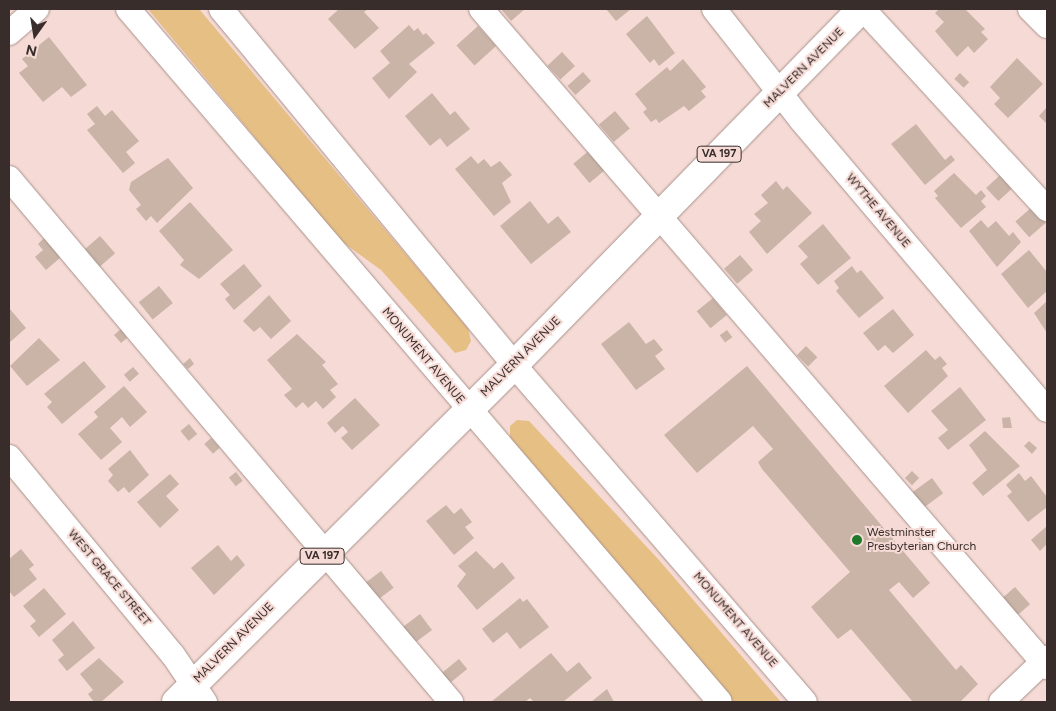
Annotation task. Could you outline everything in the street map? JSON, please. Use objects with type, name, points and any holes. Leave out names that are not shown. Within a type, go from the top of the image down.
[{"type":"main road","name":"MALVERN AVENUE","points":[[191,696],[325,553],[514,365],[780,91],[863,9]]},
{"type":"street","points":[[9,33],[37,9]]},
{"type":"street","name":"MONUMENT AVENUE","points":[[128,9],[468,410],[720,702]]},
{"type":"street","name":"MONUMENT AVENUE","points":[[221,9],[514,365],[805,702]]},
{"type":"street","points":[[481,9],[657,217],[1046,663],[1001,702]]},
{"type":"street","name":"WYTHE AVENUE","points":[[714,9],[780,91],[1047,410]]},
{"type":"street","points":[[863,9],[1047,209]]},
{"type":"street","points":[[1030,9],[1047,26]]},
{"type":"street","points":[[9,178],[451,702]]},
{"type":"street","name":"WEST GRACE STREET","points":[[9,457],[173,655],[191,696]]},
{"type":"shaded area","points":[[148,9],[199,9],[468,328],[471,341],[466,350],[455,353],[381,270],[341,241]]},
{"type":"shaded area","points":[[517,420],[529,421],[659,560],[781,702],[731,702],[510,441],[510,426]]},
{"type":"building","points":[[339,9],[368,9],[364,12],[379,28],[355,49],[328,19]]},
{"type":"building","points":[[501,9],[525,9],[511,21]]},
{"type":"building","points":[[606,9],[631,9],[616,21]]},
{"type":"building","points":[[939,9],[965,9],[985,29],[981,32],[988,39],[974,53],[968,46],[957,57],[935,31],[944,22],[935,13]]},
{"type":"building","points":[[647,16],[675,53],[659,66],[654,59],[650,63],[626,34]]},
{"type":"building","points":[[409,25],[414,31],[418,28],[423,35],[426,33],[435,43],[409,64],[417,72],[389,99],[372,78],[390,63],[380,51]]},
{"type":"building","points":[[478,26],[496,46],[475,65],[456,45]]},
{"type":"building","points":[[49,37],[87,85],[71,97],[62,87],[43,102],[19,73],[28,66],[22,59]]},
{"type":"building","points":[[562,52],[575,66],[560,80],[547,66]]},
{"type":"building","points":[[1017,58],[1043,84],[1008,118],[994,104],[1000,98],[990,87]]},
{"type":"building","points":[[683,59],[706,87],[701,91],[706,97],[689,111],[684,106],[659,123],[656,119],[651,122],[643,112],[647,109],[635,94],[667,67],[670,71]]},
{"type":"building","points":[[583,72],[591,81],[575,95],[567,86]]},
{"type":"building","points":[[960,73],[969,82],[964,88],[954,79]]},
{"type":"building","points":[[432,93],[450,115],[455,111],[470,129],[447,147],[440,138],[430,146],[405,116]]},
{"type":"building","points":[[97,106],[105,116],[112,110],[139,141],[126,152],[135,163],[123,173],[87,130],[95,124],[87,114]]},
{"type":"building","points":[[1047,107],[1047,124],[1039,116]]},
{"type":"building","points":[[615,111],[630,129],[614,142],[599,124]]},
{"type":"building","points":[[916,124],[945,160],[951,155],[955,160],[925,185],[891,144]]},
{"type":"building","points":[[591,149],[607,168],[589,183],[573,164]]},
{"type":"building","points":[[471,156],[478,164],[484,159],[491,167],[500,161],[512,175],[502,183],[511,202],[494,216],[455,169]]},
{"type":"building","points":[[168,158],[193,188],[157,223],[151,216],[146,221],[136,209],[141,205],[129,190],[131,182]]},
{"type":"building","points":[[954,173],[976,195],[981,190],[986,196],[981,201],[986,207],[961,228],[935,198],[938,196],[934,191]]},
{"type":"building","points":[[1000,175],[1012,188],[998,201],[986,188]]},
{"type":"building","points":[[776,181],[783,190],[787,186],[812,213],[767,254],[749,232],[761,221],[754,214],[768,203],[761,195]]},
{"type":"building","points":[[530,201],[548,224],[558,216],[571,232],[531,264],[500,226]]},
{"type":"building","points":[[190,202],[233,250],[199,279],[180,265],[184,260],[159,231]]},
{"type":"building","points":[[1032,207],[1046,223],[1029,237],[1015,221]]},
{"type":"building","points":[[981,220],[988,228],[996,221],[1009,236],[1013,232],[1021,242],[997,267],[969,231]]},
{"type":"building","points":[[823,224],[851,258],[818,285],[800,264],[808,257],[798,246]]},
{"type":"building","points":[[100,236],[115,253],[98,268],[83,250]]},
{"type":"building","points":[[44,238],[61,257],[46,270],[35,257],[43,250],[38,244]]},
{"type":"building","points":[[1029,250],[1047,272],[1047,291],[1028,308],[1001,274]]},
{"type":"building","points":[[740,255],[753,270],[737,284],[724,269]]},
{"type":"building","points":[[244,264],[262,286],[234,310],[225,299],[230,295],[220,284]]},
{"type":"building","points":[[852,266],[857,273],[861,270],[884,298],[859,318],[836,291],[839,288],[834,281]]},
{"type":"building","points":[[159,286],[173,303],[153,319],[139,302]]},
{"type":"building","points":[[269,295],[291,321],[271,339],[260,327],[254,332],[243,321]]},
{"type":"building","points":[[713,298],[727,315],[711,328],[697,311]]},
{"type":"building","points":[[1047,301],[1047,333],[1034,313]]},
{"type":"building","points":[[9,308],[26,328],[9,343]]},
{"type":"building","points":[[893,309],[914,335],[893,353],[885,345],[878,351],[863,333]]},
{"type":"building","points":[[629,322],[646,344],[654,339],[663,350],[655,356],[665,369],[636,390],[601,344]]},
{"type":"building","points":[[121,329],[127,338],[121,343],[114,335]]},
{"type":"building","points":[[727,330],[732,337],[725,343],[720,335]]},
{"type":"building","points":[[297,334],[326,362],[322,365],[338,384],[330,390],[336,397],[323,409],[316,401],[308,408],[303,402],[296,408],[284,395],[292,389],[267,360]]},
{"type":"building","points":[[39,338],[60,360],[27,386],[10,366]]},
{"type":"building","points":[[806,346],[817,357],[808,367],[797,355]]},
{"type":"building","points":[[926,350],[935,360],[940,356],[947,364],[942,368],[948,376],[908,413],[884,386]]},
{"type":"building","points":[[190,358],[194,364],[188,369],[183,364]]},
{"type":"building","points":[[84,361],[106,387],[62,424],[47,407],[52,402],[44,394]]},
{"type":"building","name":"Westminster Presbyterian Church","points":[[747,366],[930,583],[913,598],[899,582],[889,590],[956,670],[961,665],[978,684],[960,702],[913,702],[851,629],[838,639],[811,607],[850,572],[762,469],[758,462],[773,449],[753,426],[697,473],[664,435]]},
{"type":"building","points":[[133,367],[139,374],[130,382],[124,375]]},
{"type":"building","points":[[124,386],[147,412],[130,427],[122,417],[110,428],[122,442],[101,460],[78,434],[98,417],[94,412]]},
{"type":"building","points":[[960,387],[986,420],[948,450],[938,438],[948,430],[931,411]]},
{"type":"building","points":[[355,398],[380,425],[352,450],[341,438],[348,432],[343,426],[335,433],[327,423]]},
{"type":"building","points":[[1010,417],[1012,428],[1003,428],[1002,418]]},
{"type":"building","points":[[189,424],[197,434],[189,441],[180,431]]},
{"type":"building","points":[[985,431],[1020,466],[983,496],[972,483],[987,470],[969,445]]},
{"type":"building","points":[[211,438],[220,448],[213,454],[204,444]]},
{"type":"building","points":[[1029,441],[1037,448],[1032,454],[1024,446]]},
{"type":"building","points":[[130,450],[149,475],[129,493],[124,487],[118,492],[108,481],[113,475],[108,469]]},
{"type":"building","points":[[912,471],[919,478],[912,485],[905,478]]},
{"type":"building","points":[[236,472],[243,481],[236,486],[229,478]]},
{"type":"building","points":[[1019,473],[1025,481],[1031,476],[1047,497],[1047,507],[1028,522],[1007,496],[1012,492],[1006,485]]},
{"type":"building","points":[[170,474],[179,484],[166,496],[179,510],[160,528],[137,502]]},
{"type":"building","points":[[932,478],[943,493],[922,509],[911,493]]},
{"type":"building","points":[[446,505],[454,514],[461,508],[472,522],[465,527],[474,538],[454,555],[426,521]]},
{"type":"building","points":[[1047,526],[1047,544],[1040,551],[1031,540]]},
{"type":"building","points":[[218,545],[231,561],[237,555],[245,565],[214,595],[191,568]]},
{"type":"building","points":[[21,549],[34,565],[29,569],[37,579],[14,597],[9,591],[9,559]]},
{"type":"building","points":[[476,551],[494,569],[502,562],[515,578],[477,610],[457,586],[466,574],[458,566]]},
{"type":"building","points":[[381,571],[394,588],[377,600],[364,584]]},
{"type":"building","points":[[1015,587],[1030,604],[1016,617],[1001,599]]},
{"type":"building","points":[[44,588],[66,614],[39,637],[30,626],[36,621],[23,606]]},
{"type":"building","points":[[520,598],[523,602],[527,599],[549,627],[520,649],[507,632],[493,643],[482,629]]},
{"type":"building","points":[[420,614],[432,630],[415,643],[403,627]]},
{"type":"building","points":[[73,621],[95,648],[67,671],[58,660],[64,655],[52,640]]},
{"type":"building","points":[[551,653],[567,672],[579,662],[592,678],[563,702],[534,702],[530,698],[525,702],[491,702]]},
{"type":"building","points":[[99,658],[124,682],[101,702],[94,702],[88,694],[93,690],[80,674]]},
{"type":"building","points":[[459,659],[467,669],[449,684],[441,673]]},
{"type":"building","points":[[607,689],[614,702],[591,702]]},
{"type":"place","name":"Westminster Presbyterian Church","points":[[857,540]]}]
